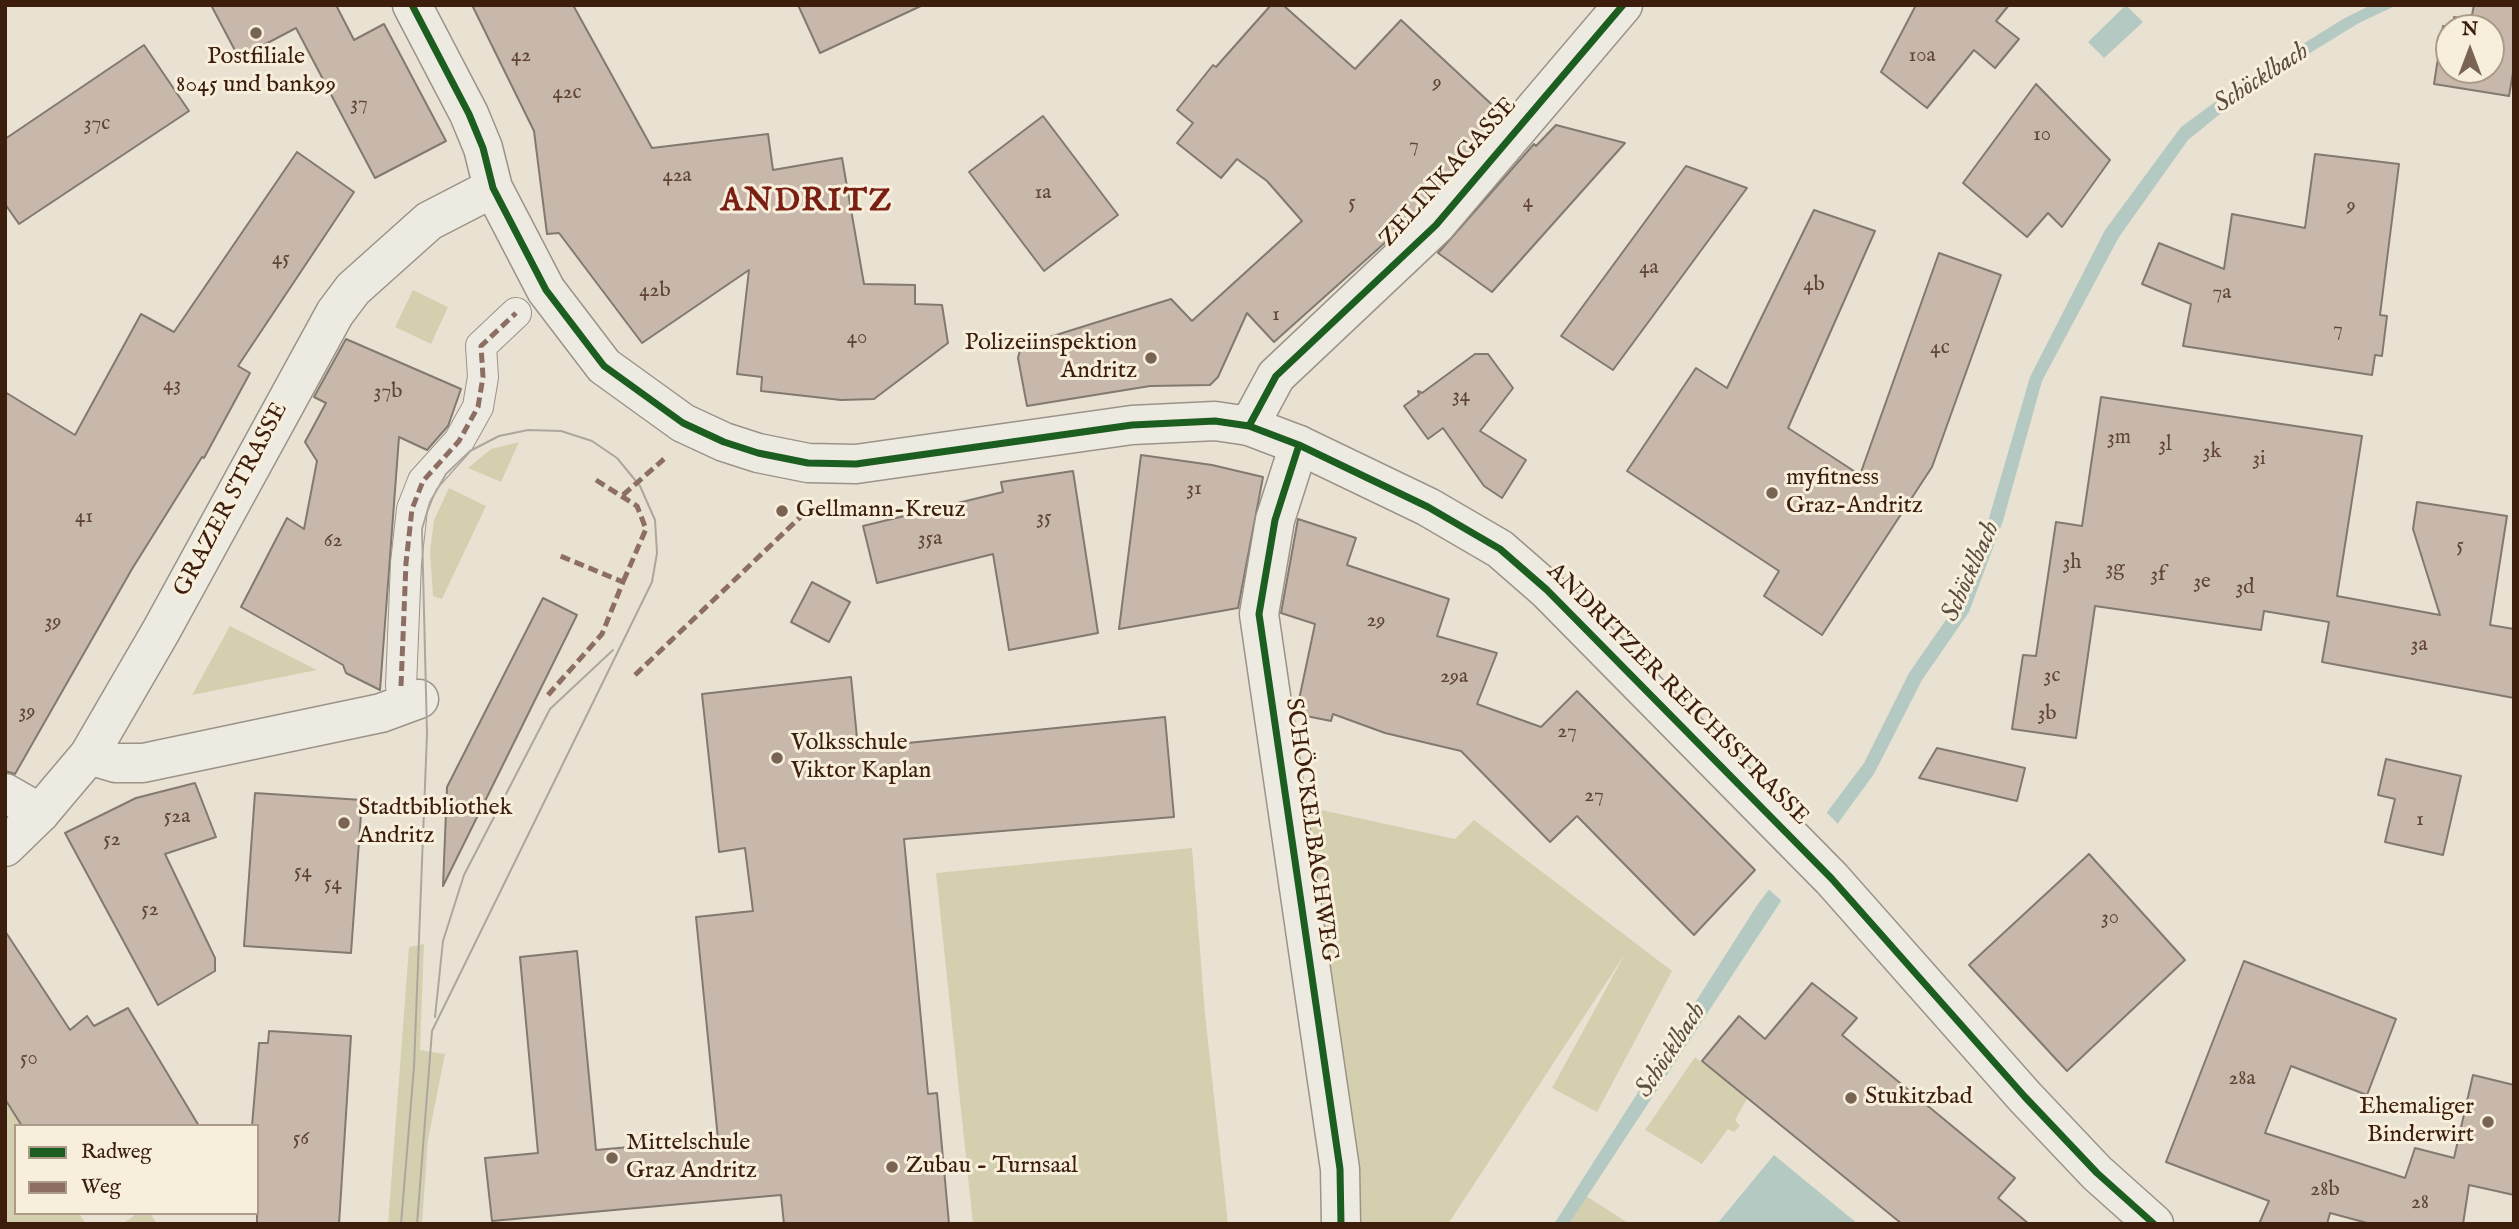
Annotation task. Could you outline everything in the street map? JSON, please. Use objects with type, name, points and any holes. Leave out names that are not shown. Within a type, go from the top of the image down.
[{"type":"street","name":"ANDRITZER REICHSSTRASSE","points":[[412,5],[469,114],[484,148],[493,188],[546,290],[604,366],[683,423],[724,442],[758,453],[808,463],[856,464],[1132,425],[1215,421],[1249,426],[1299,445],[1428,507],[1500,550],[1547,590],[1788,833],[2025,1097],[2097,1173],[2154,1224]]},
{"type":"street","name":"ZELINKAGASSE","points":[[1249,426],[1276,376],[1436,225],[1623,5]]},
{"type":"street","name":"GRAZER STRASSE","points":[[5,847],[40,813],[89,755],[161,631],[335,313],[353,289],[429,221],[493,188]]},
{"type":"street","points":[[89,755],[116,762],[143,762],[382,713],[410,692],[405,563],[412,509],[422,481],[459,441],[478,407],[482,377],[481,346],[516,313]]},
{"type":"street","name":"SCHÖCKELBACHWEG","points":[[1299,445],[1275,520],[1259,614],[1340,1169],[1341,1224]]},
{"type":"street","points":[[5,793],[40,813]]},
{"type":"shaded area","points":[[413,290],[448,307],[431,344],[395,327]]},
{"type":"shaded area","points":[[519,442],[501,482],[468,468],[491,449]]},
{"type":"shaded area","points":[[449,488],[486,506],[442,599],[433,596],[430,551],[434,520]]},
{"type":"shaded area","points":[[230,626],[317,670],[192,695]]},
{"type":"shaded area","points":[[1303,806],[1455,839],[1474,820],[1672,971],[1597,1112],[1552,1088],[1625,954],[1448,1224],[1358,1224],[1348,1097],[1327,935]]},
{"type":"shaded area","points":[[1192,848],[1205,1014],[1228,1224],[973,1224],[936,873]]},
{"type":"shaded area","points":[[424,944],[420,1050],[445,1054],[428,1140],[422,1224],[388,1224],[409,947]]},
{"type":"shaded area","points":[[1695,1057],[1748,1097],[1735,1120],[1740,1126],[1734,1132],[1728,1129],[1702,1164],[1645,1130]]},
{"type":"shaded area","points":[[5,1099],[21,1124],[14,1124],[14,1215],[80,1215],[86,1224],[5,1224]]},
{"type":"shaded area","points":[[1586,1196],[1630,1224],[1569,1224]]},
{"type":"shaded area","points":[[135,1215],[151,1215],[157,1224],[122,1224]]},
{"type":"water","points":[[2126,5],[2143,22],[2104,58],[2088,42]]},
{"type":"water","name":"Schöcklbach","points":[[2371,5],[2397,5],[2359,23],[2251,89],[2188,140],[2119,237],[2042,381],[2003,521],[1969,612],[1922,680],[1874,774],[1781,901],[1569,1224],[1554,1224],[1758,904],[1864,763],[1909,673],[1957,604],[1989,518],[2030,377],[2105,230],[2181,127],[2245,80],[2343,19]]},
{"type":"water","points":[[1774,1155],[1858,1224],[1717,1224]]},
{"type":"pier","points":[[1824,810],[1841,827],[1784,903],[1766,887]]},
{"type":"building","points":[[211,5],[340,5],[337,7],[354,40],[384,24],[446,141],[375,178],[296,28],[239,58]]},
{"type":"building","points":[[472,5],[573,5],[652,148],[768,134],[773,170],[842,158],[864,284],[915,285],[915,304],[942,305],[948,343],[874,399],[841,400],[761,391],[762,377],[737,374],[749,270],[642,343],[559,233],[547,234],[534,131]]},
{"type":"building","points":[[798,5],[923,5],[820,53]]},
{"type":"building","points":[[1271,5],[1283,5],[1355,69],[1401,20],[1502,114],[1420,210],[1398,230],[1394,228],[1397,232],[1274,342],[1247,313],[1218,377],[1210,385],[1150,386],[1027,406],[1018,358],[1021,346],[1171,299],[1192,321],[1302,221],[1267,181],[1237,159],[1221,178],[1177,143],[1193,123],[1177,110],[1213,65],[1216,67]]},
{"type":"building","points":[[1916,5],[2009,5],[1996,21],[2019,39],[1995,68],[1974,50],[1927,108],[1881,72]]},
{"type":"building","points":[[2474,5],[2514,5],[2514,67],[2509,96],[2434,84],[2435,78],[2435,84],[2505,84],[2505,14],[2472,14]]},
{"type":"building","points":[[144,45],[189,111],[19,224],[5,204],[5,139]]},
{"type":"building","points":[[2036,84],[2110,160],[2062,227],[2048,213],[2027,237],[1963,183]]},
{"type":"building","points":[[1043,116],[1118,215],[1044,271],[969,172]]},
{"type":"building","points":[[1556,125],[1625,143],[1492,292],[1438,253],[1534,144],[1536,146]]},
{"type":"building","points":[[297,152],[354,192],[238,366],[250,373],[204,458],[202,457],[132,569],[15,774],[5,771],[5,392],[75,435],[141,314],[174,332]]},
{"type":"building","points":[[2315,154],[2399,164],[2380,315],[2387,316],[2382,356],[2375,355],[2372,375],[2183,346],[2191,304],[2142,284],[2159,243],[2224,269],[2232,214],[2305,228]]},
{"type":"building","points":[[1686,166],[1747,188],[1613,370],[1561,336]]},
{"type":"building","points":[[1814,210],[1875,231],[1788,428],[1860,475],[1939,253],[2001,275],[1932,467],[1822,635],[1764,596],[1779,571],[1627,471],[1696,368],[1727,388]]},
{"type":"building","points":[[346,339],[461,389],[448,426],[427,450],[399,437],[380,690],[346,673],[343,665],[241,607],[287,518],[304,529],[317,461],[305,442],[326,403],[314,397]]},
{"type":"building","points":[[1475,354],[1488,354],[1513,388],[1480,431],[1526,460],[1502,498],[1484,486],[1443,428],[1428,439],[1404,406],[1419,395],[1418,391],[1422,393]]},
{"type":"building","points":[[2101,397],[2362,436],[2337,596],[2440,615],[2413,529],[2417,502],[2507,516],[2490,625],[2514,629],[2514,698],[2322,662],[2329,622],[2264,611],[2261,630],[2095,606],[2076,738],[2012,729],[2023,655],[2036,656],[2056,522],[2082,526]]},
{"type":"building","points":[[1141,455],[1212,465],[1263,477],[1238,608],[1119,629]]},
{"type":"building","points":[[1073,471],[1098,633],[1009,650],[993,554],[877,583],[863,526],[1003,492],[1001,482]]},
{"type":"building","points":[[1298,519],[1356,538],[1347,565],[1449,599],[1437,636],[1497,653],[1477,704],[1541,727],[1577,691],[1755,870],[1694,935],[1577,816],[1550,842],[1461,751],[1385,733],[1333,714],[1331,721],[1296,714],[1315,624],[1281,613]]},
{"type":"building","points":[[812,582],[850,602],[829,642],[791,622]]},
{"type":"building","points":[[543,598],[577,615],[443,886],[447,787]]},
{"type":"building","points":[[851,677],[858,748],[1165,717],[1174,817],[904,839],[928,1094],[937,1093],[949,1224],[784,1224],[781,1195],[492,1221],[485,1158],[538,1153],[520,957],[577,951],[596,1150],[718,1139],[696,917],[753,911],[745,848],[719,852],[702,694]]},
{"type":"building","points":[[1937,748],[2025,768],[2017,801],[1919,778]]},
{"type":"building","points":[[2386,759],[2461,776],[2443,855],[2385,842],[2395,799],[2378,795]]},
{"type":"building","points":[[195,783],[216,837],[165,854],[215,958],[215,971],[158,1005],[65,833],[136,798]]},
{"type":"building","points":[[255,793],[362,800],[351,953],[244,946]]},
{"type":"building","points":[[2089,854],[2185,960],[2067,1071],[1969,965]]},
{"type":"building","points":[[5,931],[70,1030],[87,1016],[94,1026],[128,1008],[198,1124],[21,1124],[5,1099]]},
{"type":"building","points":[[2244,961],[2396,1019],[2367,1095],[2291,1066],[2265,1133],[2405,1178],[2415,1148],[2454,1158],[2473,1075],[2514,1085],[2514,1195],[2469,1185],[2463,1224],[2371,1224],[2330,1213],[2327,1224],[2259,1224],[2269,1201],[2166,1162]]},
{"type":"building","name":"Stukitzbad","points":[[1812,983],[1857,1018],[1842,1035],[2015,1178],[1998,1198],[2029,1224],[1902,1224],[1702,1061],[1739,1016],[1765,1039]]},
{"type":"building","points":[[269,1031],[351,1036],[339,1224],[257,1224],[259,1124],[252,1124],[259,1043],[268,1043]]},
{"type":"tram line","points":[[401,1224],[414,1067],[427,734],[422,529],[430,502],[446,474],[470,451],[499,436],[528,430],[561,431],[592,441],[617,458],[640,486],[655,520],[657,553],[652,582],[432,1031],[417,1224]]},
{"type":"tram line","points":[[435,1017],[443,941],[464,875],[550,709],[613,650]]},
{"type":"marked path","points":[[401,686],[406,563],[412,509],[423,481],[459,441],[478,407],[483,377],[481,346],[516,313]]},
{"type":"marked path","points":[[623,495],[664,459]]},
{"type":"marked path","points":[[596,480],[637,506],[646,529],[623,582]]},
{"type":"marked path","points":[[635,675],[814,504]]},
{"type":"marked path","points":[[548,695],[602,634],[623,582],[558,555]]},
{"type":"cycle path","points":[[412,5],[469,114],[483,148],[493,188],[546,290],[604,366],[683,423],[724,442],[758,453],[808,463],[856,464],[1132,425],[1215,421],[1249,426],[1299,445],[1428,507],[1500,549],[1547,590],[1832,879],[2025,1097],[2097,1173],[2154,1224]]},
{"type":"cycle path","points":[[1249,426],[1276,376],[1436,225],[1623,5]]},
{"type":"cycle path","points":[[1299,445],[1275,520],[1259,614],[1340,1169],[1341,1224]]},
{"type":"place","name":"Postfiliale 8045 und bank99","points":[[256,33]]},
{"type":"place","name":"Polizeiinspektion Andritz","points":[[1151,358]]},
{"type":"place","name":"myfitness Graz-Andritz","points":[[1772,493]]},
{"type":"place","name":"Gellmann-Kreuz","points":[[782,511]]},
{"type":"place","name":"Volksschule Viktor Kaplan","points":[[777,758]]},
{"type":"place","name":"Stadtbibliothek Andritz","points":[[344,823]]},
{"type":"place","name":"Stukitzbad","points":[[1851,1098]]},
{"type":"place","name":"Ehemaliger Binderwirt","points":[[2488,1122]]},
{"type":"place","name":"Mittelschule Graz Andritz","points":[[612,1158]]},
{"type":"place","name":"Zubau - Turnsaal","points":[[892,1167]]},
{"type":"district","name":"ANDRITZ","points":[[807,203]]}]
